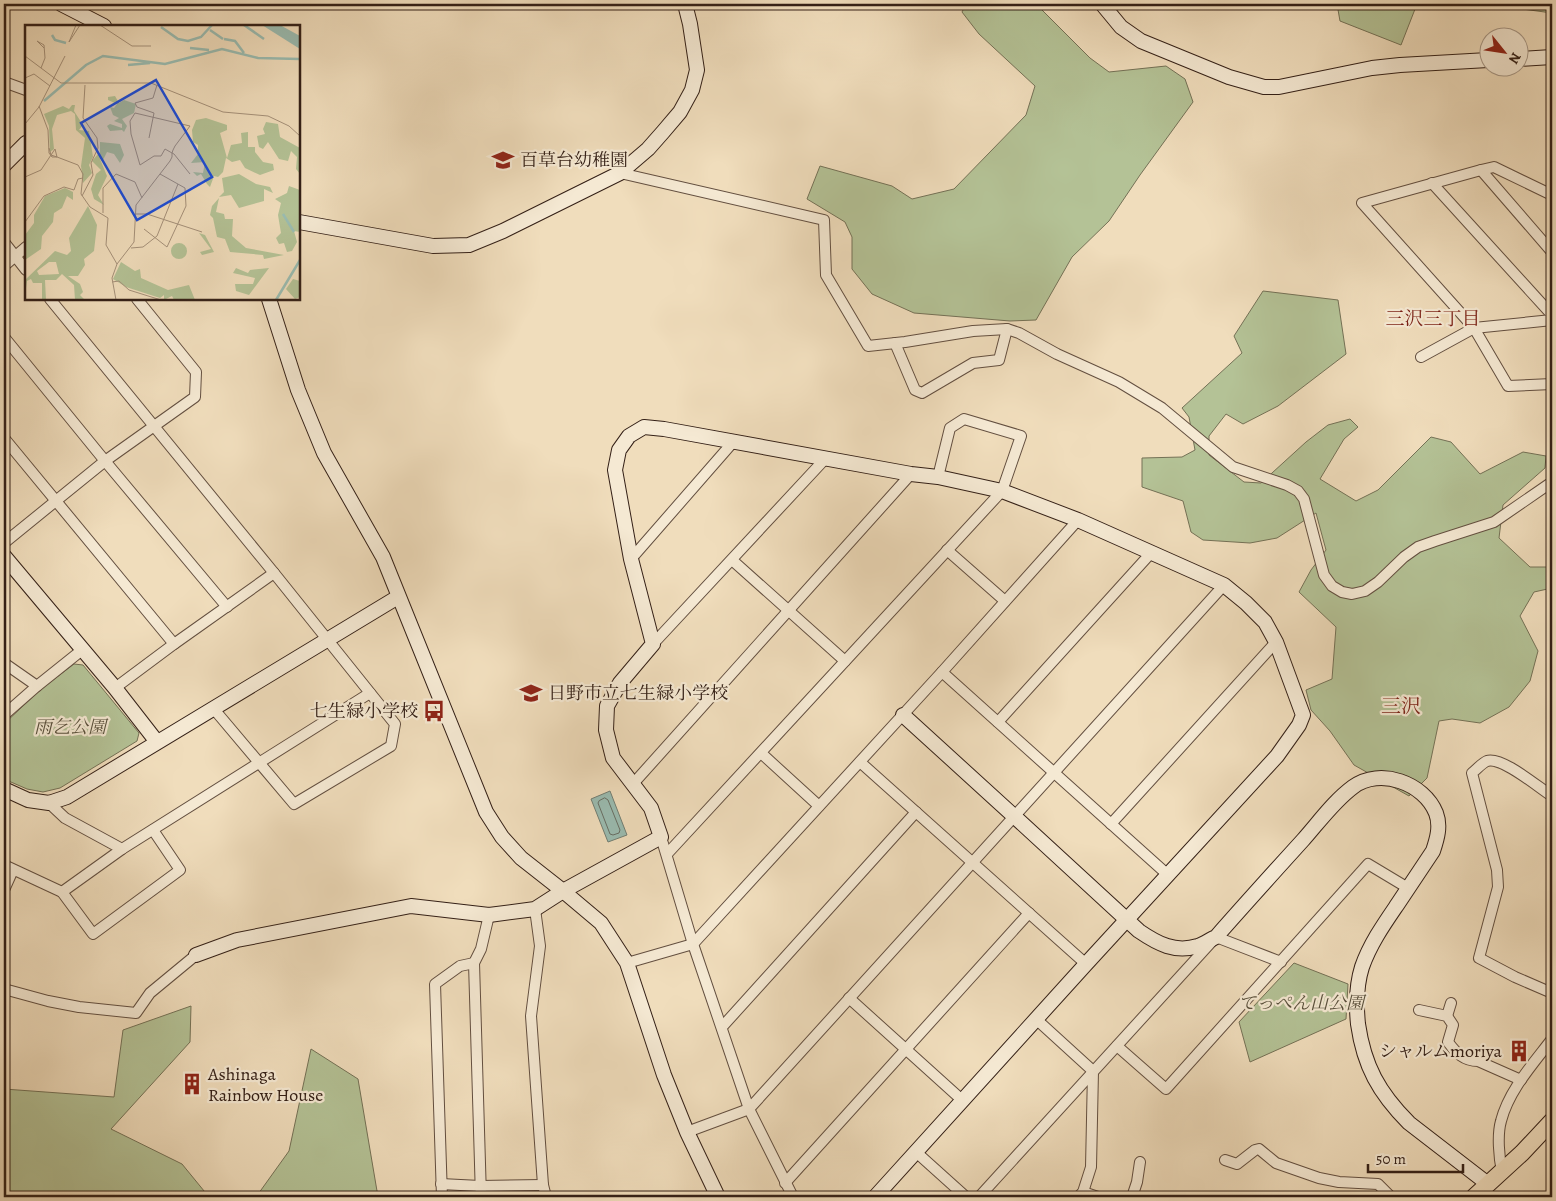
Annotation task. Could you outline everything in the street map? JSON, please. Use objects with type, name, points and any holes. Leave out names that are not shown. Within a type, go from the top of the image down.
[{"type":"main road","points":[[1474,1197],[1502,1172],[1552,1121]]},
{"type":"street","points":[[61,4],[97,25]]},
{"type":"street","points":[[300,222],[433,246],[469,245],[503,231],[620,173],[648,149],[680,112],[692,90],[697,70],[685,4]]},
{"type":"street","points":[[1102,4],[1121,27],[1141,40],[1229,77],[1264,87],[1278,87],[1400,64],[1478,60]]},
{"type":"street","points":[[1528,58],[1552,57]]},
{"type":"street","points":[[4,82],[25,90]]},
{"type":"street","points":[[4,165],[25,144]]},
{"type":"street","points":[[1552,195],[1494,167],[1362,203],[1474,328],[1508,386],[1552,384]]},
{"type":"street","points":[[1481,170],[1552,252]]},
{"type":"street","points":[[620,173],[824,220],[826,275],[868,346],[973,331],[1007,329],[1019,333],[1056,354],[1119,382],[1162,408],[1233,467],[1288,484],[1298,491],[1304,500],[1324,575],[1332,586],[1342,592],[1352,594],[1365,592],[1418,547],[1494,522],[1552,482]]},
{"type":"street","points":[[1432,183],[1552,314]]},
{"type":"street","points":[[4,242],[25,269]]},
{"type":"street","points":[[4,266],[25,248]]},
{"type":"street","points":[[51,300],[274,572],[395,724],[391,746],[294,804],[213,708]]},
{"type":"street","points":[[4,543],[105,461],[195,397],[196,372],[138,300]]},
{"type":"street","points":[[268,300],[298,390],[324,452],[383,557],[486,812],[502,837],[521,858],[601,923],[627,963],[664,1075],[686,1132],[718,1197]]},
{"type":"street","points":[[1420,357],[1474,328],[1552,320]]},
{"type":"street","points":[[895,343],[915,390],[922,393],[973,363],[999,360],[1007,329]]},
{"type":"street","points":[[4,337],[227,607]]},
{"type":"street","points":[[667,854],[1002,491],[1021,436],[964,419],[950,428],[938,477]]},
{"type":"street","points":[[653,644],[631,559],[615,470],[619,450],[629,436],[644,427],[734,441],[911,474],[938,477],[1002,491],[1078,520],[1224,584],[1265,622],[1276,642],[1303,715],[1299,725],[1277,756],[875,1197]]},
{"type":"street","points":[[4,438],[174,644]]},
{"type":"street","points":[[631,559],[734,441]]},
{"type":"street","points":[[793,1197],[749,1110],[693,944],[667,854],[651,808],[613,758],[606,730],[607,706],[620,683],[653,644],[826,459]]},
{"type":"street","points":[[632,785],[911,474]]},
{"type":"street","points":[[627,963],[693,944],[903,715],[1078,520]]},
{"type":"street","points":[[947,550],[1005,601]]},
{"type":"street","points":[[998,722],[1151,553]]},
{"type":"street","points":[[4,556],[115,688],[157,742]]},
{"type":"street","points":[[732,560],[845,661]]},
{"type":"street","points":[[115,688],[274,572]]},
{"type":"street","points":[[686,1132],[749,1110],[1224,584]]},
{"type":"street","points":[[4,789],[28,800],[49,803],[67,797],[398,597]]},
{"type":"street","points":[[1111,824],[1276,642]]},
{"type":"street","points":[[4,715],[82,650]]},
{"type":"street","points":[[4,663],[37,686]]},
{"type":"street","points":[[942,672],[1168,875]]},
{"type":"street","points":[[62,892],[122,849],[370,693]]},
{"type":"street","points":[[903,715],[1138,931],[1157,944],[1177,948],[1198,946],[1216,936]]},
{"type":"street","points":[[761,753],[819,806]]},
{"type":"street","points":[[1552,796],[1506,764],[1496,760],[1486,761],[1472,773],[1497,870],[1498,887],[1479,958],[1515,977],[1552,993]]},
{"type":"street","points":[[860,762],[1086,964]]},
{"type":"street","points":[[979,1197],[1332,807],[1354,786],[1368,779],[1382,778],[1398,780],[1422,793],[1436,814],[1438,825],[1437,838],[1432,850],[1376,935],[1362,967],[1357,987],[1356,1006],[1364,1055],[1369,1069],[1387,1098],[1400,1114],[1488,1184]]},
{"type":"street","points":[[49,803],[65,818],[122,849]]},
{"type":"street","points":[[722,1027],[916,812]]},
{"type":"street","points":[[4,890],[9,868],[62,892],[93,934],[180,870],[153,830]]},
{"type":"street","points":[[4,989],[79,1007],[136,1013],[150,993],[196,955],[237,940],[411,906],[489,915],[535,908],[661,837]]},
{"type":"street","points":[[1117,1046],[1166,1089],[1368,864],[1408,888]]},
{"type":"street","points":[[535,908],[540,946],[531,1016],[543,1186],[546,1197]]},
{"type":"street","points":[[785,1183],[1029,913]]},
{"type":"street","points":[[481,1197],[474,963],[481,949],[489,915]]},
{"type":"street","points":[[1216,936],[1280,962]]},
{"type":"street","points":[[442,1197],[435,984],[460,966],[474,963]]},
{"type":"street","points":[[849,998],[962,1100]]},
{"type":"street","points":[[1447,1016],[1451,1004]]},
{"type":"street","points":[[1419,1010],[1447,1016],[1453,1024],[1448,1042],[1456,1054],[1470,1062],[1478,1061],[1521,1080]]},
{"type":"street","points":[[1036,1019],[1094,1071],[1091,1167],[1080,1194],[1098,1197]]},
{"type":"street","points":[[1502,1172],[1499,1158],[1500,1123],[1506,1107],[1521,1080],[1552,1039]]},
{"type":"street","points":[[1225,1160],[1237,1164],[1255,1150],[1260,1149],[1276,1163],[1319,1178],[1339,1182],[1378,1184],[1391,1197]]},
{"type":"street","points":[[916,1152],[966,1197]]},
{"type":"street","points":[[1132,1197],[1137,1182],[1140,1162]]},
{"type":"street","points":[[441,1184],[543,1186]]},
{"type":"green space","points":[[966,4],[1036,4],[1090,58],[1109,72],[1166,66],[1185,79],[1193,102],[1109,221],[1072,257],[1036,320],[1010,321],[914,313],[872,294],[852,269],[852,237],[845,222],[807,199],[820,166],[892,186],[912,199],[954,189],[1026,115],[1035,86],[979,34],[962,12]]},
{"type":"green space","points":[[1337,4],[1417,4],[1401,45],[1340,21]]},
{"type":"green space","points":[[1513,4],[1552,4],[1552,13],[1515,8]]},
{"type":"green space","points":[[1263,291],[1338,300],[1346,354],[1278,406],[1243,424],[1226,414],[1209,436],[1209,455],[1244,482],[1261,483],[1306,442],[1328,425],[1350,419],[1358,427],[1344,439],[1320,479],[1356,501],[1378,490],[1431,437],[1451,442],[1480,474],[1523,452],[1546,456],[1545,468],[1503,505],[1499,538],[1530,567],[1552,567],[1552,588],[1534,592],[1520,616],[1538,651],[1530,681],[1509,707],[1480,723],[1452,719],[1439,721],[1427,778],[1409,796],[1354,765],[1330,731],[1311,710],[1306,690],[1332,679],[1336,627],[1299,592],[1311,570],[1326,550],[1316,513],[1277,538],[1250,543],[1203,540],[1191,532],[1183,501],[1142,487],[1142,458],[1182,457],[1195,450],[1189,417],[1182,408],[1242,353],[1234,336]]},
{"type":"green space","name":"雨乞公園","points":[[74,664],[83,665],[139,733],[137,741],[60,788],[43,792],[27,789],[4,779],[4,724],[41,689]]},
{"type":"green space","name":"てっぺん山公園","points":[[1294,963],[1348,984],[1346,1019],[1250,1062],[1239,1022]]},
{"type":"green space","points":[[191,1006],[190,1042],[111,1129],[182,1164],[209,1197],[4,1197],[4,1089],[114,1097],[123,1030]]},
{"type":"green space","points":[[311,1049],[358,1079],[377,1191],[386,1197],[256,1197],[289,1151]]},
{"type":"water","points":[[610,791],[627,835],[608,842],[591,799]]},
{"type":"place","name":"百草台幼稚園","points":[[503,160]]},
{"type":"place","name":"日野市立七生緑小学校","points":[[531,693]]},
{"type":"place","name":"七生緑小学校","points":[[434,711]]},
{"type":"place","name":"シャルムmoriya","points":[[1519,1051]]},
{"type":"place","name":"Ashinaga Rainbow House","points":[[192,1084]]},
{"type":"district","name":"三沢三丁目","points":[[1433,318]]},
{"type":"district","name":"三沢","points":[[1401,706]]}]
